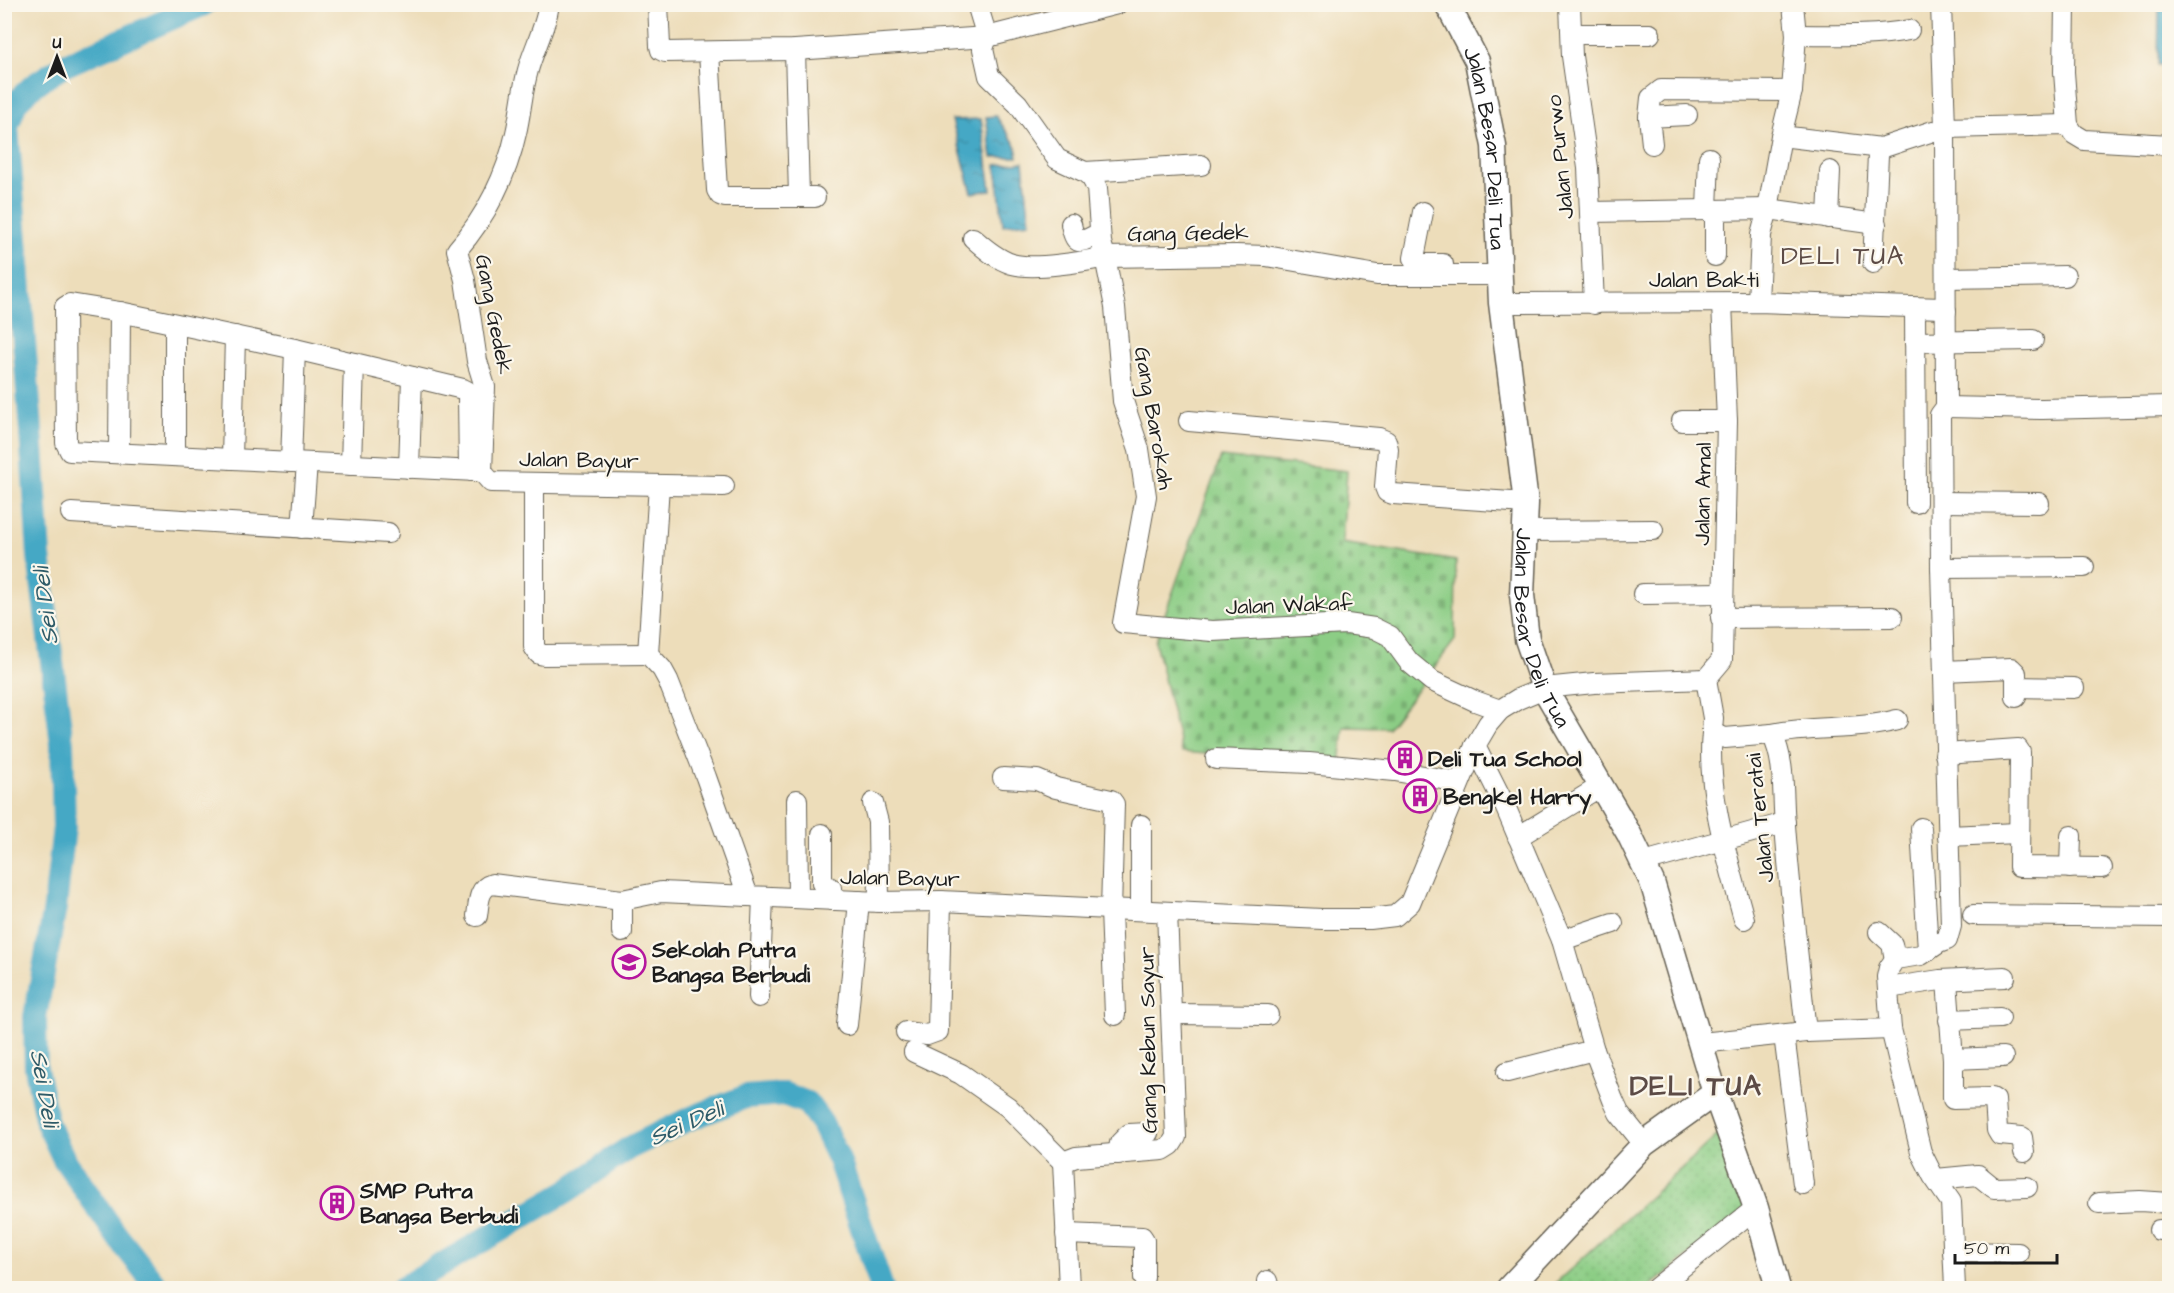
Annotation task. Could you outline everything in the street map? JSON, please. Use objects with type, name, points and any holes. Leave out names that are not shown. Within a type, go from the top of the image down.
[{"type":"main road","name":"Jalan Besar Deli Tua","points":[[1447,4],[1477,61],[1494,146],[1501,303],[1526,503],[1522,610],[1527,639],[1544,688],[1644,862],[1717,1100],[1756,1208],[1778,1288]]},
{"type":"main road","points":[[1509,1288],[1644,1144],[1717,1100]]},
{"type":"main road","points":[[1528,1288],[1648,1159],[1717,1100]]},
{"type":"street","name":"Gang Gedek","points":[[476,471],[484,387],[477,361],[465,280],[457,250],[469,237],[487,209],[502,178],[516,133],[529,66],[539,42],[549,4]]},
{"type":"street","points":[[658,4],[662,50],[665,52],[795,50],[987,37],[1117,4]]},
{"type":"street","points":[[977,4],[987,37],[983,49],[989,76],[1018,104],[1057,159],[1085,172],[1201,165]]},
{"type":"street","name":"Jalan Purwo","points":[[1570,4],[1574,74],[1588,168],[1594,304]]},
{"type":"street","points":[[1758,302],[1761,235],[1792,91],[1796,35],[1793,4]]},
{"type":"street","points":[[1895,959],[1913,957],[1928,951],[1947,940],[1950,932],[1941,568],[1946,278],[1939,129],[1941,4]]},
{"type":"street","points":[[2065,4],[2064,72],[2068,125],[2074,134],[2084,140],[2169,145]]},
{"type":"street","points":[[1796,35],[1895,33],[1909,30]]},
{"type":"street","points":[[1572,34],[1650,34]]},
{"type":"street","points":[[709,52],[717,190],[720,195],[725,197],[807,197],[795,50]]},
{"type":"street","points":[[1653,144],[1649,117],[1651,98],[1661,90],[1792,91]]},
{"type":"street","points":[[1649,117],[1687,115]]},
{"type":"street","points":[[1781,136],[1881,148],[1939,129],[2068,125]]},
{"type":"street","points":[[1873,263],[1878,154],[1881,148]]},
{"type":"street","points":[[1709,158],[1715,256]]},
{"type":"street","points":[[1828,218],[1830,171]]},
{"type":"street","name":"Gang Gedek","points":[[1085,172],[1097,188],[1100,233],[1105,257],[1236,255],[1275,257],[1377,276],[1500,270]]},
{"type":"street","points":[[1590,212],[1768,209],[1876,224]]},
{"type":"street","points":[[1422,212],[1414,254],[1414,258],[1419,263],[1500,270]]},
{"type":"street","points":[[1071,224],[1076,241],[1080,242],[1100,233]]},
{"type":"street","points":[[973,238],[993,255],[1016,265],[1076,263],[1105,257]]},
{"type":"street","name":"Gang Barokah","points":[[1105,257],[1115,307],[1123,401],[1139,449],[1146,496],[1123,623]]},
{"type":"street","points":[[1946,278],[2065,276]]},
{"type":"street","name":"Jalan Bakti","points":[[1501,303],[1758,302],[1943,308],[1946,310]]},
{"type":"street","name":"Jalan Amal","points":[[1707,679],[1722,660],[1721,618],[1725,577],[1727,421],[1722,303]]},
{"type":"street","name":"Jalan Bayur","points":[[120,312],[70,304],[66,304],[63,312],[66,446],[73,451],[476,471],[491,482],[659,484],[648,654]]},
{"type":"street","points":[[1915,308],[1916,503]]},
{"type":"street","points":[[119,453],[120,312],[295,349],[467,391],[476,471]]},
{"type":"street","points":[[175,324],[175,456]]},
{"type":"street","points":[[232,459],[235,336]]},
{"type":"street","points":[[1916,342],[2033,340]]},
{"type":"street","points":[[295,349],[302,528]]},
{"type":"street","points":[[351,465],[354,363]]},
{"type":"street","points":[[409,468],[412,377]]},
{"type":"street","points":[[1916,415],[1943,411],[2169,406]]},
{"type":"street","points":[[1189,421],[1379,438],[1386,441],[1388,449],[1385,487],[1387,492],[1526,503]]},
{"type":"street","points":[[1682,421],[1727,421]]},
{"type":"street","points":[[534,483],[534,647],[536,651],[544,655],[648,654],[662,669],[756,897],[759,997]]},
{"type":"street","points":[[659,484],[724,486]]},
{"type":"street","points":[[1941,502],[2039,503]]},
{"type":"street","points":[[71,513],[388,533]]},
{"type":"street","points":[[1525,531],[1653,530]]},
{"type":"street","points":[[1941,568],[2084,567]]},
{"type":"street","points":[[1643,594],[1722,593]]},
{"type":"street","points":[[1721,618],[1892,617]]},
{"type":"street","name":"Jalan Wakaf","points":[[1123,623],[1212,631],[1347,624],[1374,628],[1390,636],[1409,662],[1432,681],[1500,710]]},
{"type":"street","points":[[1944,671],[2011,668],[2016,673],[2016,692],[2074,688]]},
{"type":"street","points":[[1544,688],[1594,683],[1707,679],[1713,718],[1711,749],[1713,773],[1723,839],[1744,919]]},
{"type":"street","name":"Jalan Bayur","points":[[477,915],[481,891],[485,886],[492,884],[622,900],[661,892],[879,902],[941,901],[1322,919],[1370,919],[1395,916],[1410,903],[1459,782],[1488,724],[1500,710],[1544,688]]},
{"type":"street","points":[[1772,734],[1798,729],[1857,728],[1897,720]]},
{"type":"street","name":"Jalan Teratai","points":[[1712,734],[1725,738],[1772,734],[1782,761],[1785,823],[1806,1032]]},
{"type":"street","points":[[1475,746],[1518,837],[1562,940],[1594,1050],[1619,1113],[1644,1144]]},
{"type":"street","points":[[1945,754],[2018,749],[2020,752],[2019,867],[2102,868]]},
{"type":"street","points":[[1216,759],[1309,763],[1395,771],[1459,782]]},
{"type":"street","points":[[1003,778],[1037,780],[1056,788],[1113,802],[1111,910],[1115,1015]]},
{"type":"street","points":[[1518,837],[1601,786]]},
{"type":"street","points":[[797,800],[798,898]]},
{"type":"street","points":[[873,803],[878,822],[879,902]]},
{"type":"street","points":[[1644,862],[1785,823]]},
{"type":"street","points":[[1142,825],[1142,910]]},
{"type":"street","points":[[1921,828],[1928,951]]},
{"type":"street","points":[[1948,836],[2018,833]]},
{"type":"street","points":[[822,834],[822,883],[831,888],[832,900]]},
{"type":"street","points":[[2070,868],[2071,836]]},
{"type":"street","points":[[622,900],[622,932]]},
{"type":"street","points":[[847,1025],[859,901]]},
{"type":"street","points":[[906,1032],[927,1035],[938,1031],[941,901]]},
{"type":"street","name":"Gang Kebun Sayur","points":[[1063,1162],[1076,1157],[1162,1150],[1174,1142],[1176,1137],[1173,1014],[1167,912]]},
{"type":"street","points":[[1973,915],[2169,917]]},
{"type":"street","points":[[1562,940],[1613,923]]},
{"type":"street","points":[[1879,932],[1892,944],[1895,959],[1888,972],[1891,1029],[1923,1127],[1921,1152],[1951,1202],[1956,1288]]},
{"type":"street","points":[[1888,988],[2005,977]]},
{"type":"street","points":[[1947,981],[1953,1059],[1953,1099],[1995,1100],[1997,1130],[2000,1135],[2022,1137],[2024,1152]]},
{"type":"street","points":[[1173,1014],[1268,1015]]},
{"type":"street","points":[[1949,1020],[2000,1018]]},
{"type":"street","points":[[1701,1043],[1806,1032],[1891,1029]]},
{"type":"street","points":[[1784,1035],[1803,1184]]},
{"type":"street","points":[[1508,1072],[1594,1050]]},
{"type":"street","points":[[914,1052],[962,1074],[1008,1107],[1063,1162],[1069,1288]]},
{"type":"street","points":[[1953,1059],[2003,1057]]},
{"type":"street","points":[[1118,1154],[1120,1143],[1129,1134],[1148,1133]]},
{"type":"street","points":[[1936,1179],[1978,1175],[1994,1188],[2027,1187]]},
{"type":"street","points":[[2099,1203],[2140,1201],[2169,1203]]},
{"type":"street","points":[[1656,1288],[1756,1208]]},
{"type":"street","points":[[1066,1234],[1142,1238],[1144,1240],[1144,1278]]},
{"type":"street","points":[[1953,1252],[2018,1252]]},
{"type":"green space","points":[[1221,457],[1347,471],[1342,543],[1456,561],[1455,640],[1388,728],[1344,727],[1340,765],[1182,752],[1155,642]]},
{"type":"green space","points":[[1718,1135],[1749,1206],[1648,1288],[1550,1288]]},
{"type":"water","points":[[2159,5],[2169,5],[2169,65],[2158,65]]},
{"type":"water","points":[[996,116],[1016,145],[1018,157],[992,157],[986,117]]},
{"type":"water","points":[[981,119],[991,190],[972,193],[952,120]]},
{"type":"water","points":[[1023,162],[1030,222],[1003,225],[996,165]]},
{"type":"waterway","name":"Sei Deli","points":[[158,1288],[117,1236],[64,1159],[47,1123],[36,1068],[35,1017],[55,908],[64,827],[62,744],[39,556],[7,127],[16,102],[34,85],[65,65],[204,4]]},
{"type":"waterway","name":"Sei Deli","points":[[402,1288],[567,1191],[629,1148],[689,1119],[745,1097],[784,1094],[807,1103],[821,1122],[839,1160],[882,1288]]},
{"type":"place","name":"Deli Tua School","points":[[1405,758]]},
{"type":"place","name":"Bengkel Harry","points":[[1420,796]]},
{"type":"place","name":"Sekolah Putra Bangsa Berbudi","points":[[629,962]]},
{"type":"place","name":"SMP Putra Bangsa Berbudi","points":[[337,1203]]},
{"type":"district","name":"DELI TUA","points":[[1843,255]]},
{"type":"district","name":"DELI TUA","points":[[1696,1085]]}]
